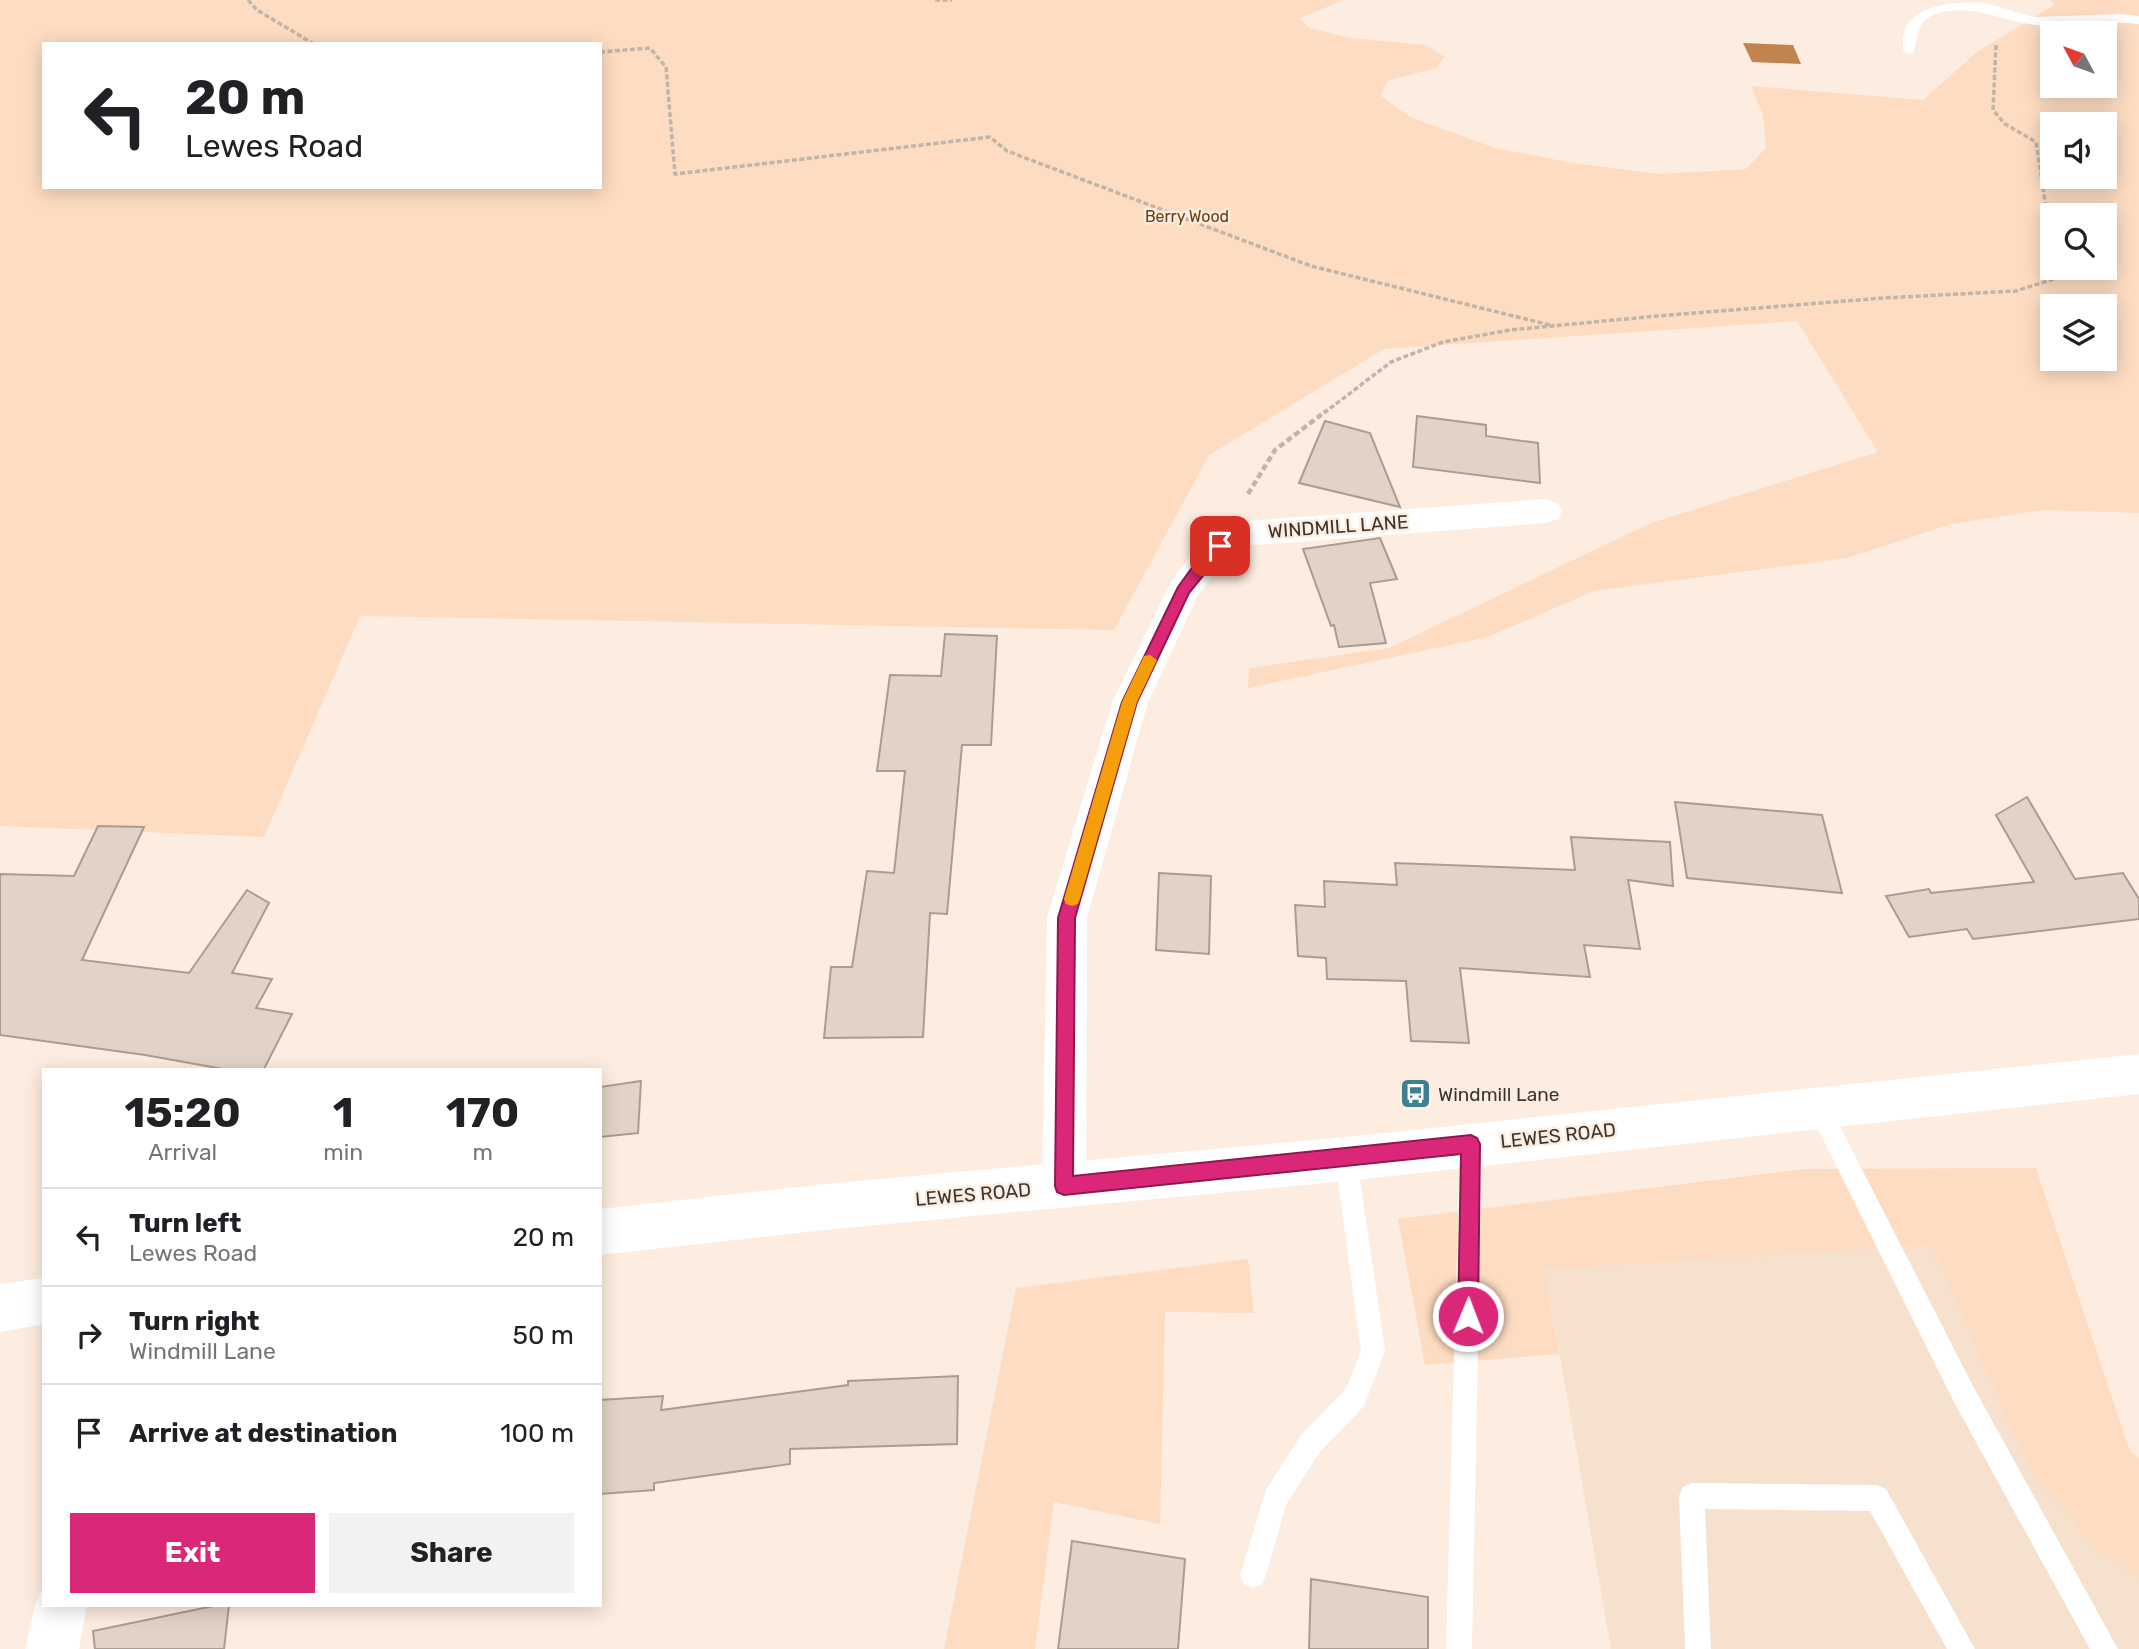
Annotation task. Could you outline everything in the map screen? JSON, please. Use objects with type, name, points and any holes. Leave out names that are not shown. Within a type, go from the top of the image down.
[{"type":"main road","name":"WINDMILL LANE","points":[[1233,534],[1546,511]]},
{"type":"main road","points":[[1064,1186],[1067,918],[1130,702],[1183,591],[1207,558],[1233,534]]},
{"type":"main road","name":"LEWES ROAD","points":[[602,1233],[825,1206],[1064,1186],[1471,1144],[2130,1082]]},
{"type":"main road","points":[[0,1308],[42,1301]]},
{"type":"main road","points":[[52,1649],[61,1607]]},
{"type":"lane","points":[[1909,50],[1910,31],[1926,14],[1954,7],[1980,6],[2035,20],[2139,20]]},
{"type":"lane","points":[[1820,1110],[1964,1395],[2105,1649]]},
{"type":"lane","points":[[1459,1649],[1471,1144]]},
{"type":"lane","points":[[1253,1575],[1275,1499],[1310,1444],[1354,1397],[1373,1351],[1346,1158]]},
{"type":"lane","points":[[1698,1649],[1692,1496],[1877,1498],[1962,1649]]},
{"type":"path","points":[[248,0],[257,10],[311,42]]},
{"type":"path","points":[[935,0],[952,0]]},
{"type":"path","points":[[2035,20],[1994,46],[1993,110],[2005,124],[2036,142],[2045,203]]},
{"type":"path","points":[[602,52],[650,48],[666,67],[675,174],[990,137],[1007,151],[1311,266],[1446,302],[1554,326]]},
{"type":"path","points":[[1233,534],[1242,504],[1275,450],[1391,362],[1443,342],[1510,330],[1554,326],[1883,298],[2016,291],[2051,280]]},
{"type":"shaded area","points":[[1743,43],[1793,45],[1801,64],[1752,62]]},
{"type":"shaded area","points":[[1931,1245],[2032,1474],[2099,1551],[2139,1579],[2139,1649],[1611,1649],[1545,1270]]},
{"type":"green space","name":"Berry Wood","points":[[0,0],[1344,0],[1300,18],[1309,28],[1351,38],[1426,45],[1445,57],[1436,68],[1387,81],[1381,96],[1410,117],[1495,148],[1573,163],[1660,174],[1746,169],[1766,148],[1763,115],[1751,86],[1923,100],[1977,52],[2054,5],[2051,0],[2139,0],[2139,513],[2043,510],[1951,524],[1847,558],[1594,591],[1488,637],[1248,688],[1249,668],[1389,648],[1651,523],[1878,452],[1797,321],[1384,349],[1209,455],[1114,630],[360,616],[264,837],[0,826]]},
{"type":"green space","points":[[2036,1168],[2130,1452],[2139,1458],[2139,1579],[2099,1551],[2032,1474],[1931,1245],[1545,1270],[1559,1354],[1425,1365],[1398,1219],[1804,1169]]},
{"type":"green space","points":[[1248,1259],[1254,1313],[1165,1312],[1160,1524],[1054,1502],[1035,1649],[944,1649],[1016,1288]]},
{"type":"building","points":[[1417,416],[1486,425],[1486,436],[1538,443],[1540,483],[1413,467]]},
{"type":"building","points":[[1325,421],[1370,433],[1400,507],[1299,483]]},
{"type":"building","points":[[1380,538],[1397,579],[1370,583],[1386,643],[1339,647],[1334,625],[1331,626],[1303,549]]},
{"type":"building","points":[[945,634],[997,636],[991,745],[962,745],[947,914],[930,913],[923,1037],[824,1038],[831,967],[852,967],[867,871],[894,873],[905,771],[877,771],[890,675],[941,676]]},
{"type":"building","points":[[2027,797],[2075,879],[2123,873],[2139,899],[2139,919],[1973,939],[1967,929],[1909,937],[1886,896],[1929,889],[1931,893],[2034,882],[1996,815]]},
{"type":"building","points":[[1675,802],[1822,815],[1842,893],[1687,878]]},
{"type":"building","points":[[98,826],[144,827],[82,960],[189,973],[247,890],[269,903],[232,973],[272,979],[256,1008],[292,1014],[265,1068],[217,1068],[0,1035],[0,874],[74,876]]},
{"type":"building","points":[[1571,837],[1670,842],[1673,886],[1628,880],[1640,949],[1584,945],[1590,977],[1460,968],[1469,1043],[1411,1041],[1406,981],[1327,979],[1326,958],[1298,956],[1295,905],[1325,907],[1324,881],[1397,885],[1395,863],[1575,870]]},
{"type":"building","points":[[1159,873],[1211,876],[1209,954],[1156,950]]},
{"type":"building","points":[[641,1081],[638,1133],[602,1137],[602,1087]]},
{"type":"building","points":[[958,1376],[957,1444],[790,1449],[790,1464],[654,1483],[654,1490],[602,1494],[602,1400],[663,1396],[661,1410],[848,1385],[848,1381]]},
{"type":"building","points":[[1072,1541],[1185,1559],[1178,1649],[1058,1649]]},
{"type":"building","points":[[1311,1579],[1428,1597],[1428,1649],[1309,1649]]},
{"type":"building","points":[[208,1607],[229,1607],[224,1649],[95,1649],[93,1631]]},
{"type":"slow traffic","points":[[1072,899],[1130,702],[1150,660]]},
{"type":"place","name":"Windmill Lane","points":[[1415,1094]]},
{"type":"route","points":[[1220,546],[1207,558],[1183,591],[1130,702],[1098,804],[1067,918],[1064,1186],[1471,1144],[1468,1316]]}]
